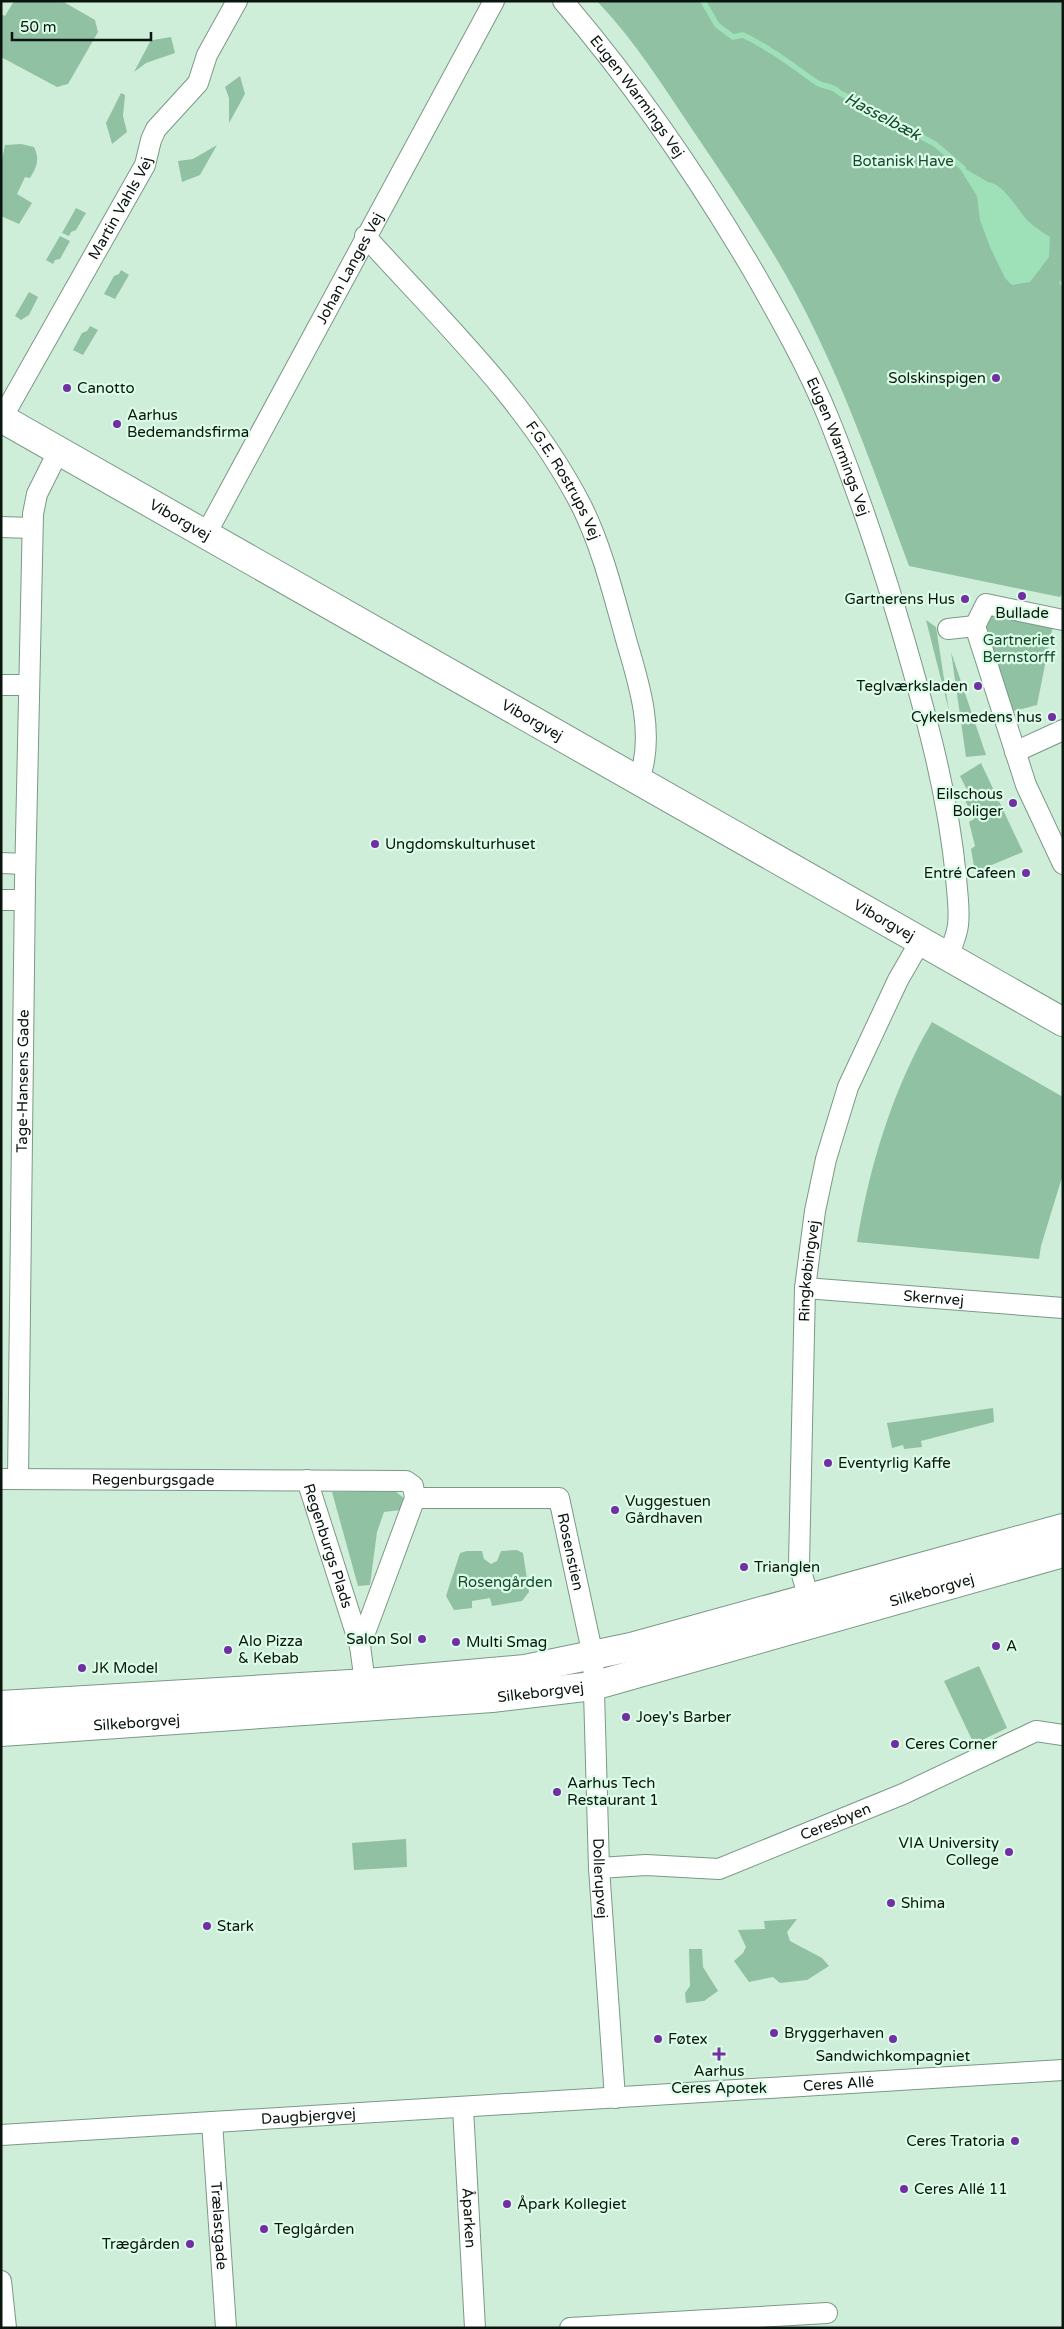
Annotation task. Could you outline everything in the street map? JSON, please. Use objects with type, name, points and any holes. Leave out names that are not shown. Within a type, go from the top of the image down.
[{"type":"street","name":"Martin Vahls Vej","points":[[2,418],[145,165],[150,140],[156,129],[198,83],[207,56],[237,1]]},
{"type":"street","name":"Johan Langes Vej","points":[[206,534],[365,236],[494,1]]},
{"type":"street","name":"Eugen Warmings Vej","points":[[563,1],[607,52],[652,112],[690,168],[776,311],[800,355],[829,418],[903,630],[936,757],[950,824],[959,913],[957,932],[949,955]]},
{"type":"street","name":"F.G.E. Rostrups Vej","points":[[365,236],[501,386],[529,421],[582,507],[604,560],[636,673],[646,727],[646,761],[639,780]]},
{"type":"street","name":"Viborgvej","points":[[2,418],[949,955],[1063,1022]]},
{"type":"street","name":"Tage-Hansens Gade","points":[[10,1479],[32,528],[37,494],[59,450]]},
{"type":"street","points":[[1,527],[32,528]]},
{"type":"street","points":[[1054,618],[986,604],[975,626],[1026,785],[1063,864]]},
{"type":"street","points":[[948,629],[975,626]]},
{"type":"street","points":[[1,684],[28,685]]},
{"type":"street","points":[[1015,752],[1063,730]]},
{"type":"street","points":[[1,863],[25,864]]},
{"type":"street","points":[[1,900],[24,900]]},
{"type":"street","name":"Ringkøbingvej","points":[[812,1609],[799,1564],[805,1288],[815,1211],[834,1132],[848,1087],[898,980],[921,940]]},
{"type":"street","name":"Skernvej","points":[[805,1288],[1063,1308]]},
{"type":"street","name":"Regenburgsgade","points":[[10,1479],[307,1480]]},
{"type":"street","name":"Regenburgs Plads","points":[[360,1646],[415,1498],[412,1486],[406,1481],[398,1480],[307,1480],[360,1646],[367,1695]]},
{"type":"street","name":"Rosenstien","points":[[415,1498],[559,1498],[593,1656]]},
{"type":"street","name":"Silkeborgvej","points":[[1,1705],[367,1695],[492,1698],[593,1686],[812,1609],[1063,1528]]},
{"type":"street","name":"Silkeborgvej","points":[[1,1732],[367,1695],[525,1669],[812,1609],[1063,1553]]},
{"type":"street","name":"Dollerupvej","points":[[593,1656],[599,1868],[615,2098]]},
{"type":"street","name":"Ceresbyen","points":[[599,1868],[646,1865],[719,1869],[904,1794],[1036,1731],[1063,1735]]},
{"type":"street","name":"Ceres Allé","points":[[615,2098],[1063,2070]]},
{"type":"street","name":"Daugbjergvej","points":[[1,2135],[615,2098]]},
{"type":"street","name":"Åparken","points":[[462,2108],[475,2328]]},
{"type":"street","name":"Trælastgade","points":[[212,2122],[226,2328]]},
{"type":"street","points":[[1,2281],[6,2328]]},
{"type":"street","points":[[570,2328],[827,2312]]},
{"type":"green space","points":[[14,1],[62,1],[95,20],[98,32],[68,84],[57,87],[1,57],[1,14],[5,16]]},
{"type":"green space","name":"Botanisk Have","points":[[597,1],[1063,1],[1063,592],[1060,597],[909,566],[866,449],[830,363],[776,257],[661,83],[625,33]]},
{"type":"green space","points":[[171,37],[175,53],[146,63],[134,72],[150,42]]},
{"type":"green space","points":[[240,76],[245,94],[229,123],[229,98],[225,87]]},
{"type":"green space","points":[[121,93],[125,95],[123,116],[127,132],[112,144],[106,123]]},
{"type":"green space","points":[[21,144],[34,147],[37,155],[37,163],[30,178],[25,177],[17,194],[32,203],[19,224],[1,216],[1,164],[5,145]]},
{"type":"green space","points":[[217,145],[200,175],[182,182],[178,161],[193,159]]},
{"type":"green space","points":[[76,208],[86,213],[76,230],[71,232],[69,236],[62,233]]},
{"type":"green space","points":[[60,236],[70,241],[60,259],[55,260],[53,264],[46,260]]},
{"type":"green space","points":[[121,270],[129,275],[115,299],[104,294],[114,276],[119,274]]},
{"type":"green space","points":[[29,292],[38,297],[29,315],[21,320],[15,316]]},
{"type":"green space","points":[[90,326],[98,330],[83,355],[73,350],[82,333],[87,331]]},
{"type":"green space","name":"Gartneriet Bernstorff","points":[[985,613],[1053,625],[1037,705],[1010,712],[982,630]]},
{"type":"green space","points":[[926,620],[936,627],[949,711]]},
{"type":"green space","points":[[951,652],[986,755],[966,757]]},
{"type":"green space","points":[[981,763],[1023,852],[975,872],[971,849],[975,846],[969,822],[974,819],[963,796],[969,794],[960,776]]},
{"type":"green space","points":[[932,1022],[1063,1097],[1063,1174],[1041,1246],[1039,1259],[857,1242],[868,1185],[884,1129],[918,1047]]},
{"type":"green space","points":[[993,1408],[994,1422],[921,1441],[922,1447],[904,1449],[903,1445],[892,1448],[887,1423]]},
{"type":"green space","points":[[395,1491],[405,1499],[401,1510],[384,1512],[377,1532],[370,1585],[358,1586],[332,1492]]},
{"type":"green space","name":"Rosengården","points":[[517,1550],[523,1553],[529,1592],[522,1601],[492,1606],[490,1598],[472,1601],[472,1608],[454,1610],[446,1596],[460,1553],[482,1551],[484,1559],[491,1564],[497,1561],[501,1551]]},
{"type":"green space","points":[[979,1666],[1007,1728],[974,1744],[944,1681]]},
{"type":"green space","points":[[406,1839],[407,1867],[354,1870],[352,1843]]},
{"type":"green space","points":[[797,1919],[787,1932],[790,1941],[822,1958],[829,1966],[807,1980],[780,1983],[773,1977],[749,1982],[734,1961],[743,1953],[746,1947],[738,1930],[765,1929],[764,1921]]},
{"type":"green space","points":[[689,1949],[702,1949],[703,1967],[718,1991],[704,2001],[686,2003],[685,1993],[690,1986]]},
{"type":"shaded area","points":[[957,164],[999,187],[1027,220],[1050,237],[1049,257],[1030,282],[1012,285],[1005,278],[990,247],[980,220],[977,196]]},
{"type":"waterway","name":"Hasselbæk","points":[[703,1],[717,25],[733,37],[743,35],[762,45],[819,84],[834,88],[935,144],[963,168]]},
{"type":"place","name":"Solskinspigen","points":[[996,378]]},
{"type":"place","name":"Canotto","points":[[67,388]]},
{"type":"place","name":"Aarhus Bedemandsfirma","points":[[117,424]]},
{"type":"place","name":"Bullade","points":[[1022,596]]},
{"type":"place","name":"Gartnerens Hus","points":[[965,599]]},
{"type":"place","name":"Teglværksladen","points":[[978,686]]},
{"type":"place","name":"Cykelsmedens hus","points":[[1052,717]]},
{"type":"place","name":"Eilschous Boliger","points":[[1013,803]]},
{"type":"place","name":"Ungdomskulturhuset","points":[[375,844]]},
{"type":"place","name":"Entré Cafeen","points":[[1026,873]]},
{"type":"place","name":"Eventyrlig Kaffe","points":[[828,1463]]},
{"type":"place","name":"Vuggestuen Gårdhaven","points":[[615,1510]]},
{"type":"place","name":"Trianglen","points":[[744,1567]]},
{"type":"place","name":"Salon Sol","points":[[422,1639]]},
{"type":"place","name":"Multi Smag","points":[[456,1642]]},
{"type":"place","name":"A","points":[[996,1646]]},
{"type":"place","name":"Alo Pizza & Kebab","points":[[228,1650]]},
{"type":"place","name":"JK Model","points":[[82,1668]]},
{"type":"place","name":"Joey's Barber","points":[[626,1717]]},
{"type":"place","name":"Ceres Corner","points":[[895,1744]]},
{"type":"place","name":"Aarhus Tech Restaurant 1","points":[[557,1792]]},
{"type":"place","name":"VIA University College","points":[[1009,1852]]},
{"type":"place","name":"Shima","points":[[891,1903]]},
{"type":"place","name":"Stark","points":[[207,1926]]},
{"type":"place","name":"Bryggerhaven","points":[[774,2033]]},
{"type":"place","name":"Føtex","points":[[658,2039]]},
{"type":"place","name":"Sandwichkompagniet","points":[[893,2039]]},
{"type":"place","name":"Aarhus Ceres Apotek","points":[[719,2054]]},
{"type":"place","name":"Ceres Tratoria","points":[[1015,2141]]},
{"type":"place","name":"Ceres Allé 11","points":[[904,2189]]},
{"type":"place","name":"Åpark Kollegiet","points":[[507,2204]]},
{"type":"place","name":"Teglgården","points":[[264,2229]]},
{"type":"place","name":"Trægården","points":[[190,2244]]}]
